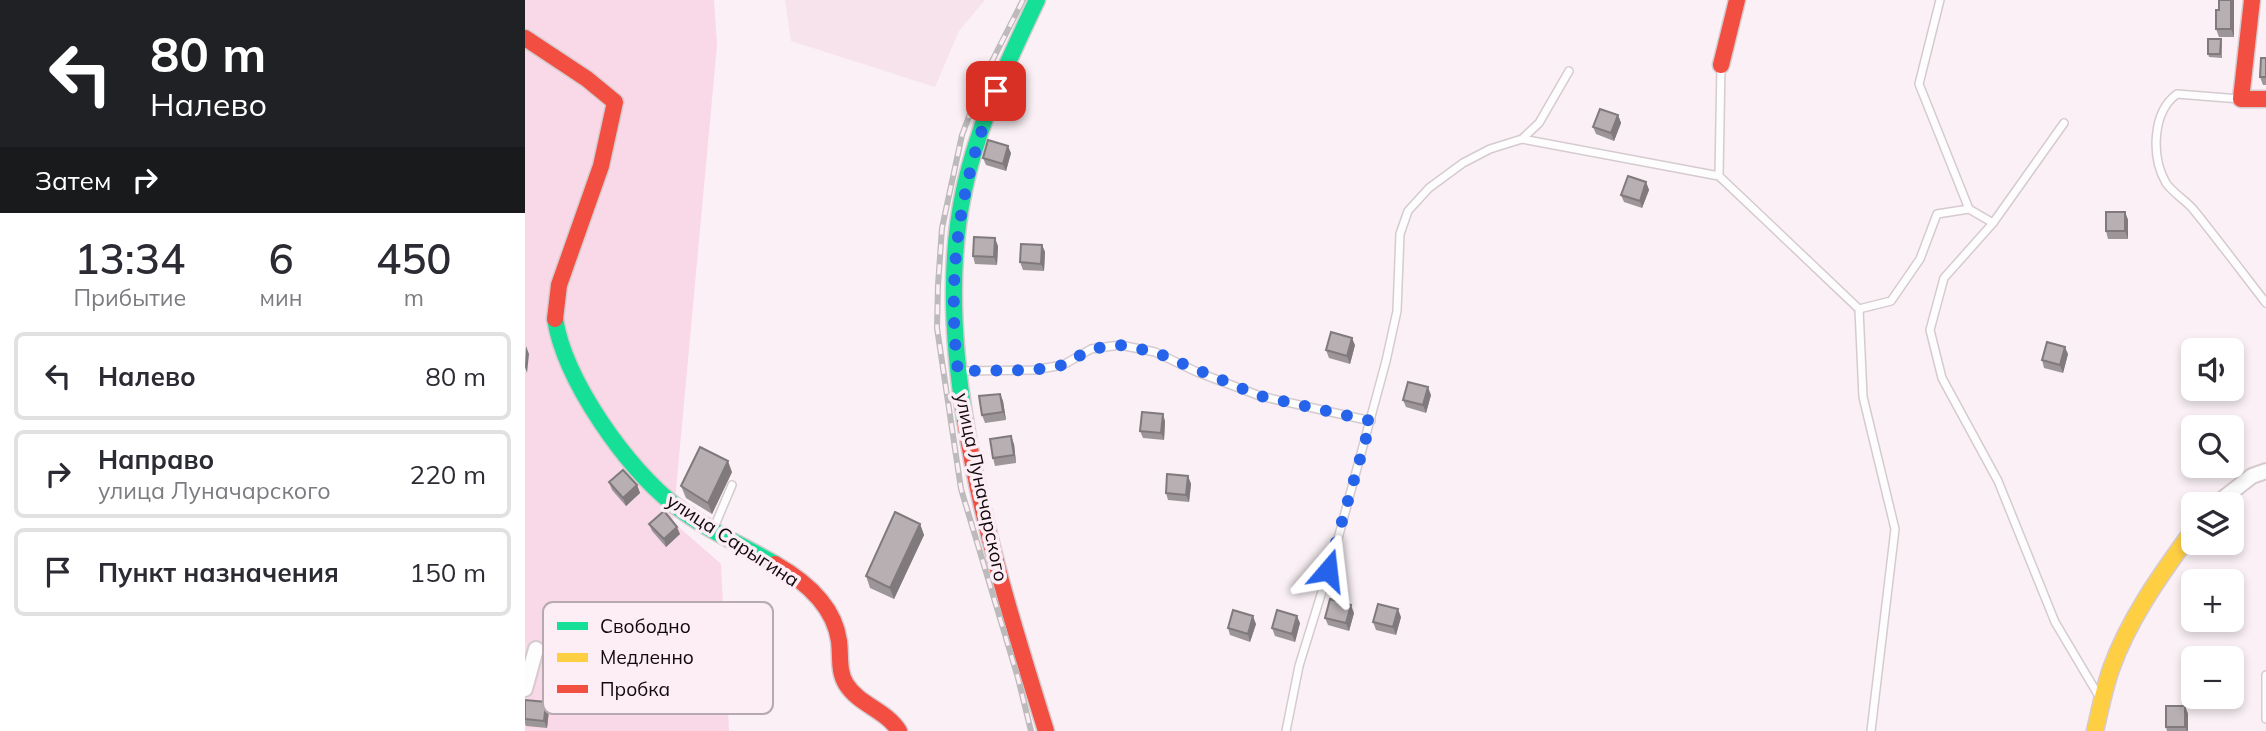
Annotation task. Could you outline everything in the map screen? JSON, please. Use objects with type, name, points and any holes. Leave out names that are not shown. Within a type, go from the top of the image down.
[{"type":"street","name":"улица Луначарского","points":[[1037,0],[991,103],[967,178],[959,221],[955,267],[954,341],[966,429],[987,530],[1016,636],[1047,731]]},
{"type":"street","points":[[1721,65],[1737,0]]},
{"type":"street","points":[[2252,0],[2241,99],[2266,99]]},
{"type":"street","name":"улица Сарыгина","points":[[525,38],[587,79],[615,102],[611,131],[599,172],[560,279],[555,319],[561,349],[578,384],[628,459],[661,494],[713,530],[794,577],[819,598],[836,628],[841,667],[847,686],[858,697],[889,717],[899,731]]},
{"type":"street","points":[[2231,492],[2252,476],[2266,471]]},
{"type":"street","points":[[2095,731],[2112,667],[2137,619],[2181,547]]},
{"type":"street","points":[[525,689],[536,649]]},
{"type":"lane","points":[[1940,0],[1919,84],[1969,208],[1993,223]]},
{"type":"lane","points":[[1719,176],[1721,65]]},
{"type":"lane","points":[[1286,731],[1299,666],[1371,421],[1373,404],[1398,311],[1401,234],[1409,211],[1429,188],[1463,163],[1490,149],[1522,139],[1539,123],[1569,71]]},
{"type":"lane","points":[[2241,99],[2177,94],[2162,108],[2157,155],[2160,171],[2167,185],[2191,207],[2266,303]]},
{"type":"lane","points":[[2064,123],[1993,223],[1944,278],[1930,330],[1942,378],[1998,481],[2055,622],[2102,702]]},
{"type":"lane","points":[[1522,139],[1719,176],[1859,309],[1863,397],[1895,529],[1871,731]]},
{"type":"lane","points":[[1859,309],[1891,301],[1920,259],[1937,214],[1969,208]]},
{"type":"lane","points":[[958,371],[1034,370],[1063,365],[1091,349],[1120,345],[1155,352],[1260,396],[1371,421]]},
{"type":"lane","points":[[713,530],[732,485]]},
{"type":"lane","points":[[2266,675],[2266,719]]},
{"type":"shaded area","points":[[525,0],[714,0],[717,45],[673,522],[721,564],[723,602],[543,602],[543,714],[728,714],[729,731],[525,731]]},
{"type":"shaded area","points":[[785,0],[985,0],[959,31],[935,87],[791,41]]},
{"type":"building","points":[[2219,0],[2231,0],[2231,29],[2216,29]]},
{"type":"building","points":[[2208,39],[2221,39],[2220,54],[2208,54]]},
{"type":"building","points":[[2261,58],[2266,58],[2266,77],[2260,77]]},
{"type":"building","points":[[1600,109],[1618,115],[1611,133],[1593,127]]},
{"type":"building","points":[[988,140],[1008,146],[1003,164],[983,158]]},
{"type":"building","points":[[1628,176],[1646,182],[1640,201],[1621,195]]},
{"type":"building","points":[[2106,212],[2125,212],[2125,231],[2106,231]]},
{"type":"building","points":[[974,237],[995,238],[994,257],[973,256]]},
{"type":"building","points":[[1021,244],[1042,245],[1041,264],[1020,262]]},
{"type":"building","points":[[1331,332],[1352,338],[1347,356],[1326,350]]},
{"type":"building","points":[[2047,342],[2065,347],[2060,365],[2042,360]]},
{"type":"building","points":[[1408,382],[1428,387],[1423,405],[1403,400]]},
{"type":"building","points":[[1000,394],[1003,412],[982,415],[979,396]]},
{"type":"building","points":[[1142,412],[1163,414],[1161,433],[1140,431]]},
{"type":"building","points":[[1011,436],[1014,455],[993,458],[990,439]]},
{"type":"building","points":[[700,447],[728,461],[708,503],[681,486]]},
{"type":"building","points":[[623,470],[637,485],[623,498],[609,482]]},
{"type":"building","points":[[1167,474],[1188,476],[1186,495],[1166,493]]},
{"type":"building","points":[[664,511],[677,527],[664,539],[649,524]]},
{"type":"building","points":[[895,512],[920,524],[890,588],[866,576]]},
{"type":"building","points":[[1330,599],[1351,605],[1346,623],[1325,618]]},
{"type":"building","points":[[1378,604],[1398,609],[1393,627],[1373,622]]},
{"type":"building","points":[[1233,610],[1253,616],[1248,634],[1228,628]]},
{"type":"building","points":[[1277,610],[1297,616],[1292,634],[1272,628]]},
{"type":"building","points":[[525,700],[543,702],[544,721],[525,719]]},
{"type":"building","points":[[2166,706],[2181,706],[2181,709],[2185,709],[2185,727],[2166,727]]},
{"type":"railway","points":[[1023,0],[983,79],[962,135],[942,228],[937,328],[961,489],[1018,678],[1031,731]]},
{"type":"traffic: fast","points":[[965,420],[954,305],[959,218],[977,141],[1037,0]]},
{"type":"traffic: fast","points":[[555,319],[571,369],[585,396],[601,422],[638,470],[658,491],[688,515],[775,564]]},
{"type":"traffic: slow","points":[[2095,731],[2118,650],[2158,579],[2181,547]]},
{"type":"traffic: jam","points":[[1721,65],[1737,0]]},
{"type":"traffic: jam","points":[[2252,0],[2241,99],[2266,99]]},
{"type":"traffic: jam","points":[[525,38],[587,79],[615,102],[601,166],[559,285],[555,319]]},
{"type":"traffic: jam","points":[[965,420],[990,538],[1046,731]]},
{"type":"traffic: jam","points":[[775,564],[807,586],[824,605],[836,628],[843,679],[851,691],[887,718],[899,731]]},
{"type":"route","points":[[996,91],[967,178],[959,221],[954,292],[954,341],[958,371],[1034,370],[1063,365],[1091,349],[1120,345],[1155,352],[1197,372],[1260,396],[1371,421],[1328,570]]}]
